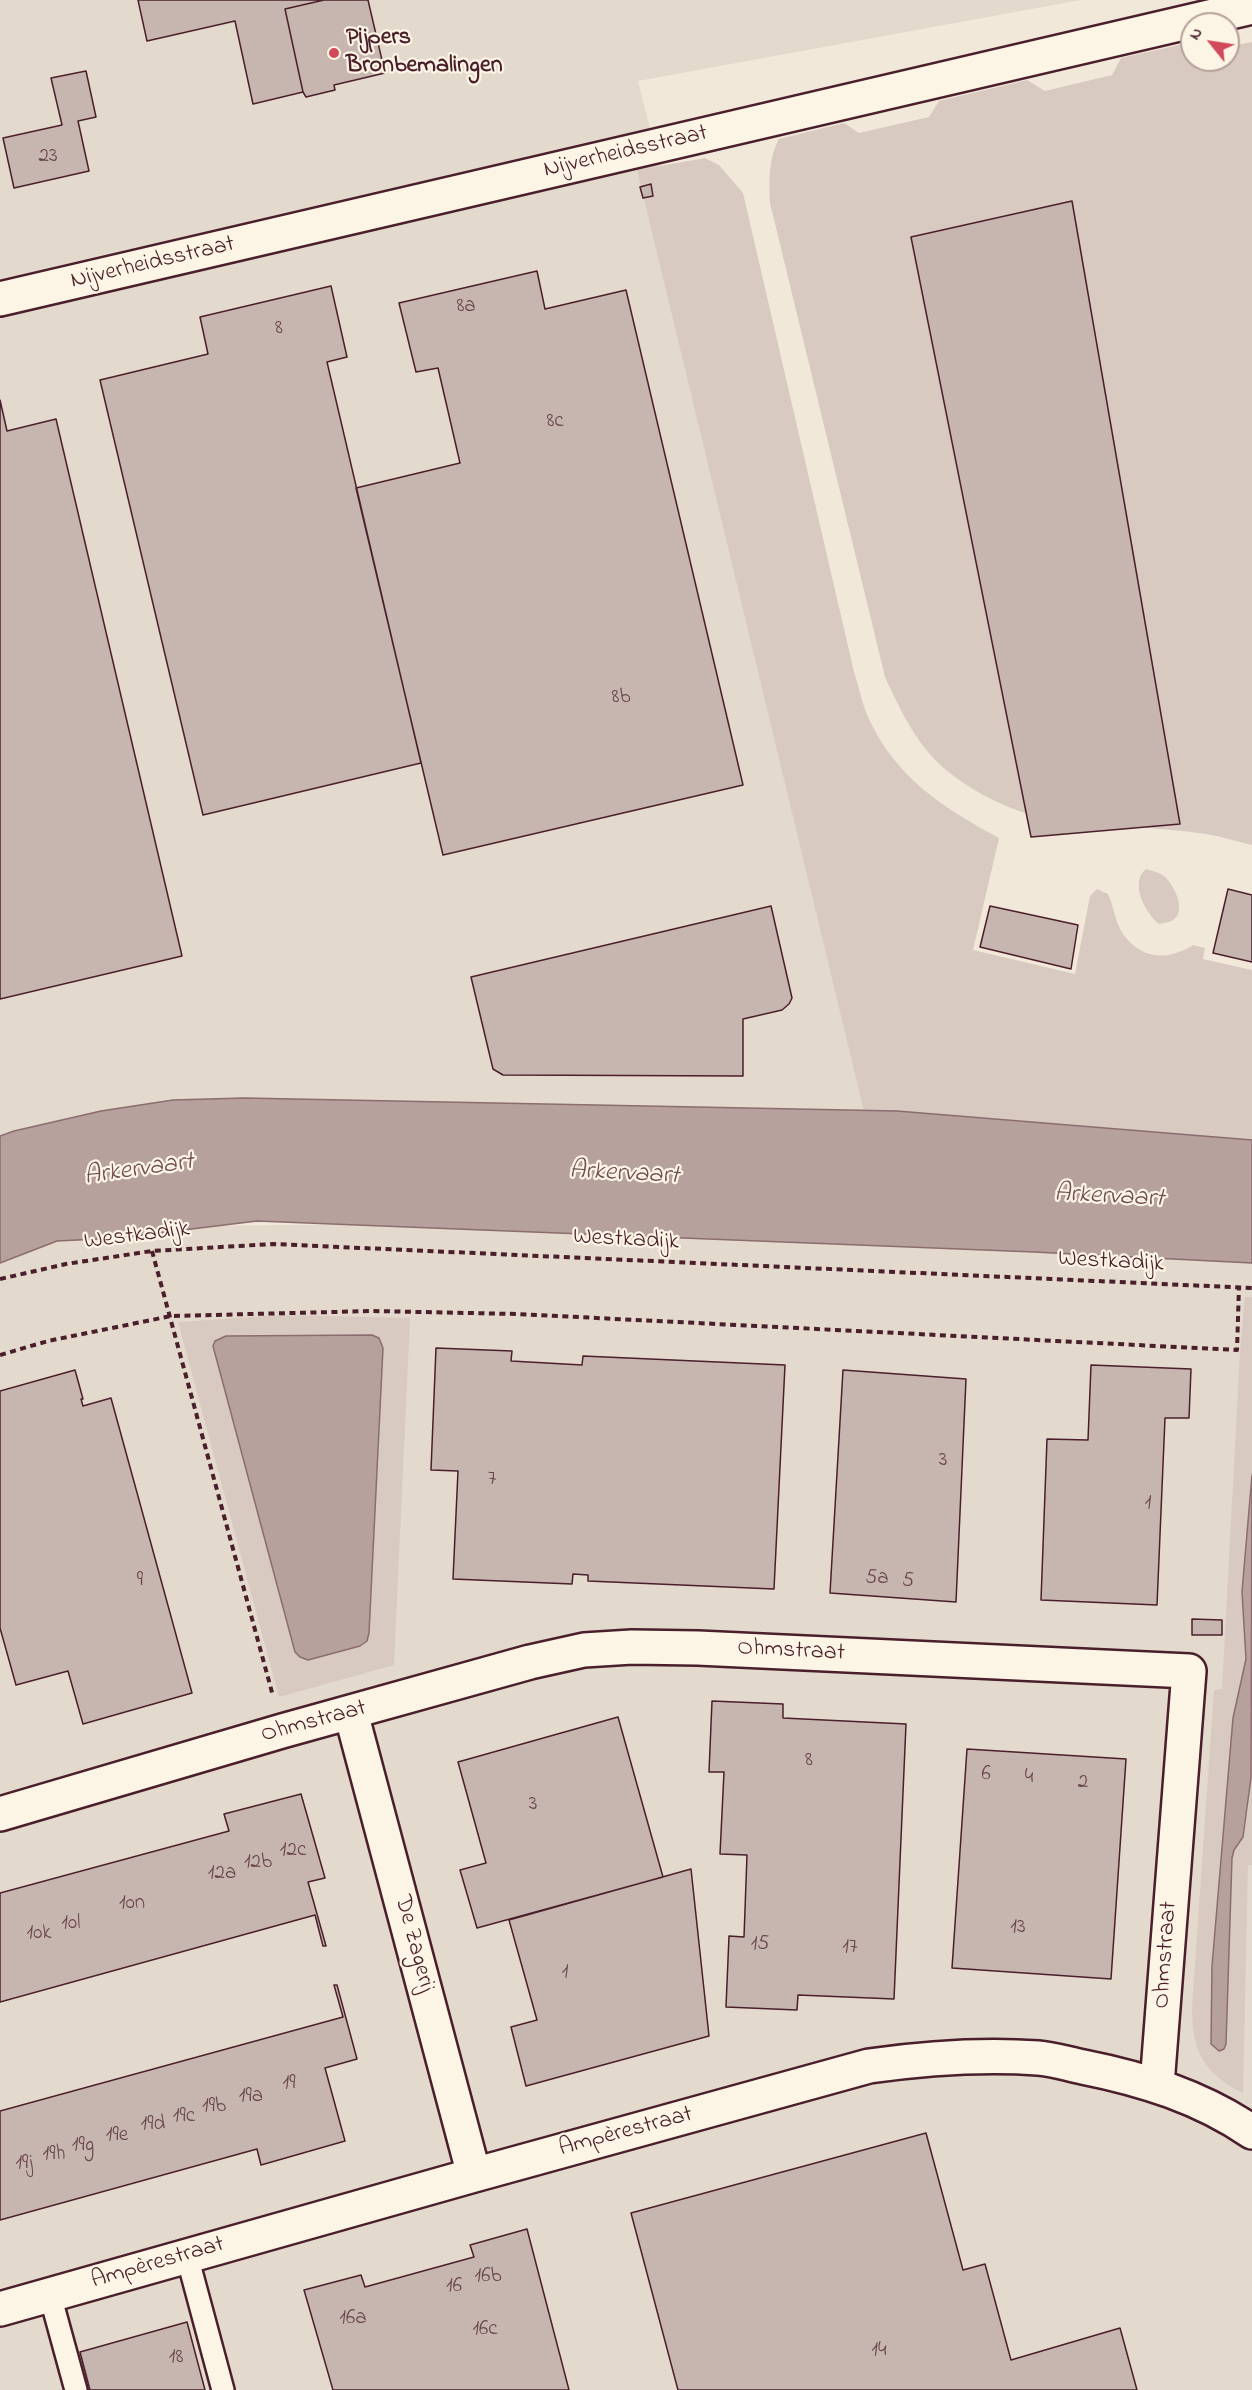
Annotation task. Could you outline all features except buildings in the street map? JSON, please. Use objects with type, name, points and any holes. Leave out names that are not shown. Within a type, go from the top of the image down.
[{"type":"street","name":"Nijverheidsstraat","points":[[0,299],[1252,7]]},
{"type":"street","name":"Ohmstraat","points":[[0,1814],[282,1731],[530,1662],[584,1650],[632,1647],[698,1648],[1189,1671],[1157,2085]]},
{"type":"street","name":"De Zagerij","points":[[351,1713],[474,2175]]},
{"type":"street","name":"Ampèrestraat","points":[[0,2309],[869,2066],[931,2058],[1041,2058],[1157,2085],[1202,2103],[1252,2132]]},
{"type":"lane","points":[[187,2256],[223,2390]]},
{"type":"lane","points":[[50,2295],[76,2390]]},
{"type":"path","name":"Westkadijk","points":[[0,1279],[66,1264],[152,1251],[273,1244],[1252,1288]]},
{"type":"path","points":[[152,1251],[282,1731]]},
{"type":"path","points":[[0,1355],[48,1341],[171,1316],[373,1311],[517,1314],[1237,1350],[1239,1286]]},
{"type":"shaded area","name":"Arkervaart","points":[[0,0],[1081,0],[638,81],[901,1121],[0,1168]]},
{"type":"shaded area","points":[[1252,42],[1252,845],[1199,833],[1086,824],[1034,816],[1000,803],[967,785],[939,764],[921,743],[904,716],[885,677],[770,203],[771,163],[779,139],[844,123],[859,133],[929,117],[939,101],[1027,80],[1045,91],[1112,75],[1121,58],[1180,45],[1180,72],[1240,72],[1240,44]]},
{"type":"shaded area","points":[[705,158],[719,165],[743,193],[854,672],[868,717],[892,757],[923,789],[958,815],[999,838],[973,950],[1075,974],[1090,896],[1097,889],[1108,894],[1120,929],[1130,943],[1138,949],[1156,955],[1165,955],[1174,954],[1193,945],[1205,948],[1203,959],[1252,970],[1252,1140],[897,1111],[864,1111],[637,170]]},
{"type":"shaded area","points":[[1146,869],[1164,876],[1174,889],[1179,911],[1171,921],[1159,924],[1144,905],[1139,882]]},
{"type":"shaded area","name":"Arkervaart","points":[[810,1219],[1252,1246],[1252,2390],[0,2390],[0,1239],[28,1228]]},
{"type":"shaded area","points":[[1245,1297],[1252,1297],[1252,1475],[1242,1592],[1246,1659],[1233,1718],[1212,1966],[1211,2044],[1224,2049],[1232,1858],[1243,1837],[1246,1822],[1252,1740],[1252,1865],[1248,1865],[1243,2093],[1219,2078],[1203,2059],[1194,2037],[1192,2008],[1214,1690],[1222,1689]]},
{"type":"shaded area","points":[[281,1315],[410,1318],[394,1665],[279,1697],[178,1322]]},
{"type":"water","points":[[244,1098],[897,1111],[1252,1140],[1252,1263],[257,1221],[118,1238],[57,1241],[0,1263],[0,1136],[101,1111],[173,1100]]},
{"type":"water","points":[[372,1335],[379,1338],[383,1348],[369,1633],[367,1641],[360,1646],[308,1660],[295,1652],[213,1346],[215,1341],[226,1336]]},
{"type":"water","points":[[1252,1475],[1251,1778],[1243,1837],[1234,1850],[1232,1858],[1226,2044],[1224,2049],[1219,2051],[1211,2044],[1212,1966],[1233,1718],[1246,1659],[1242,1592]]},
{"type":"place","name":"Pijpers Bronbemalingen","points":[[334,53]]}]
